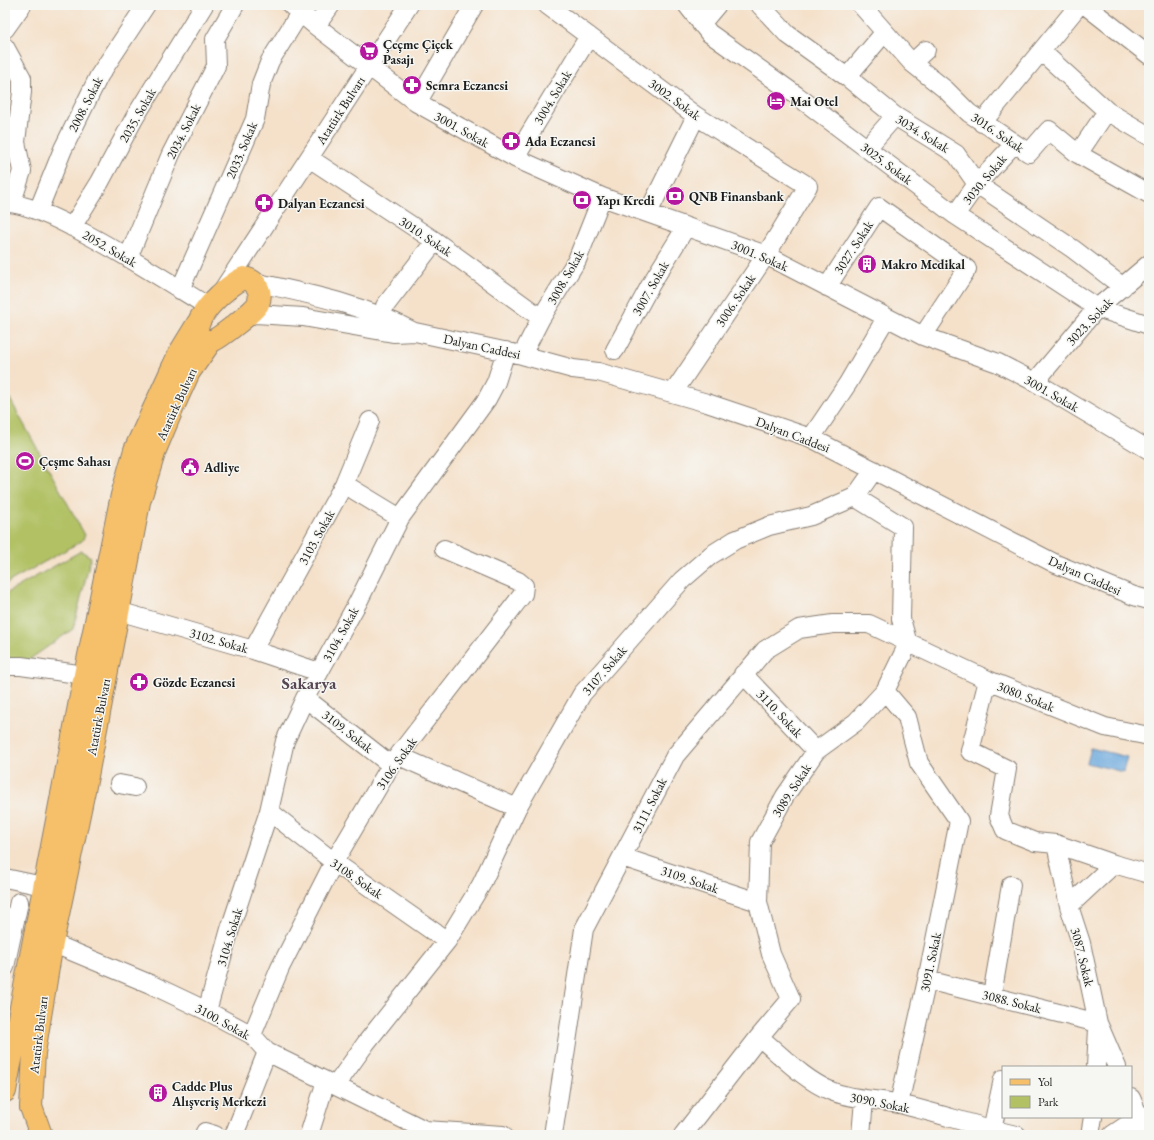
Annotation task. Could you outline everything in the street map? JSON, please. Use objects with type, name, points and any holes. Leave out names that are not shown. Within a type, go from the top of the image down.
[{"type":"main road","name":"Atatürk Bulvarı","points":[[6,1082],[27,898],[85,675],[104,574],[135,450],[179,354],[208,309],[237,281],[244,278],[254,282],[259,294],[258,303],[254,309],[211,341],[189,372],[155,450],[139,502],[87,776],[52,943],[34,1053],[30,1135]]},
{"type":"main road","points":[[208,309],[198,336],[203,340],[211,341]]},
{"type":"main road","points":[[31,1107],[41,1135]]},
{"type":"street","points":[[5,29],[22,5]]},
{"type":"street","name":"2008. Sokak","points":[[38,211],[63,149],[99,76],[146,5]]},
{"type":"street","name":"2035. Sokak","points":[[72,227],[100,182],[135,117],[204,5]]},
{"type":"street","name":"2034. Sokak","points":[[128,258],[171,154],[216,66],[215,39],[235,5]]},
{"type":"street","points":[[316,26],[331,5]]},
{"type":"street","name":"Atatürk Bulvarı","points":[[208,309],[272,215],[370,66],[408,5]]},
{"type":"street","points":[[417,103],[474,5]]},
{"type":"street","name":"3002. Sokak","points":[[547,5],[696,116],[808,186]]},
{"type":"street","name":"3025. Sokak","points":[[687,5],[709,33],[867,148],[955,215],[1097,308],[1148,324]]},
{"type":"street","points":[[701,24],[717,5]]},
{"type":"street","name":"3034. Sokak","points":[[760,5],[786,34],[847,77],[895,116],[956,154],[977,184],[1073,249],[1123,287]]},
{"type":"street","name":"3016. Sokak","points":[[861,5],[884,33],[912,63],[946,90],[969,113],[1014,144],[1029,153],[1049,130],[1078,154],[1149,194]]},
{"type":"street","points":[[982,122],[1079,5]]},
{"type":"street","points":[[1085,5],[1149,55]]},
{"type":"street","name":"3001. Sokak","points":[[296,9],[417,103],[515,158],[602,197],[766,255],[923,336],[998,363],[1035,382],[1149,450]]},
{"type":"street","name":"2033. Sokak","points":[[180,290],[255,119],[261,84],[296,9]]},
{"type":"street","points":[[847,77],[884,33]]},
{"type":"street","name":"3004. Sokak","points":[[515,158],[590,36]]},
{"type":"street","points":[[5,47],[22,78],[22,92],[11,140],[22,171],[9,203]]},
{"type":"street","points":[[912,63],[926,50]]},
{"type":"street","points":[[1041,51],[1107,111],[1149,136]]},
{"type":"street","points":[[1078,154],[1107,111]]},
{"type":"street","points":[[648,213],[696,116]]},
{"type":"street","points":[[867,148],[895,116]]},
{"type":"street","name":"3030. Sokak","points":[[955,215],[977,184],[1014,144]]},
{"type":"street","name":"3010. Sokak","points":[[309,158],[434,241],[541,318]]},
{"type":"street","name":"3006. Sokak","points":[[673,393],[766,255],[808,186]]},
{"type":"street","name":"3008. Sokak","points":[[514,353],[541,318],[577,260],[602,197]]},
{"type":"street","name":"2052. Sokak","points":[[9,203],[38,211],[72,227],[128,258],[208,309]]},
{"type":"street","name":"3027. Sokak","points":[[828,287],[879,207],[968,269],[923,336]]},
{"type":"street","name":"3007. Sokak","points":[[615,350],[686,227]]},
{"type":"street","points":[[385,306],[434,241]]},
{"type":"street","name":"3023. Sokak","points":[[1035,382],[1097,308],[1149,264]]},
{"type":"street","points":[[254,282],[332,300],[367,310],[415,332]]},
{"type":"street","points":[[244,316],[256,314],[303,317],[393,333],[415,332]]},
{"type":"street","points":[[811,438],[848,383],[886,318]]},
{"type":"street","name":"Dalyan Caddesi","points":[[415,332],[514,353],[573,369],[598,372],[673,393],[811,438],[1056,564],[1134,596],[1149,600]]},
{"type":"street","name":"3104. Sokak","points":[[207,1011],[230,929],[269,811],[285,741],[305,698],[358,602],[400,518],[487,399],[514,353]]},
{"type":"street","name":"3103. Sokak","points":[[253,650],[344,484],[370,421]]},
{"type":"street","points":[[874,470],[855,497],[903,527],[901,619],[908,644]]},
{"type":"street","points":[[344,484],[400,518]]},
{"type":"street","name":"3107. Sokak","points":[[309,1135],[331,1083],[366,1043],[447,941],[481,885],[517,808],[582,694],[682,580],[711,555],[735,540],[769,526],[811,516],[855,497]]},
{"type":"street","name":"3106. Sokak","points":[[252,1035],[280,968],[334,862],[395,761],[523,594],[524,586],[518,581],[444,549]]},
{"type":"street","name":"3102. Sokak","points":[[118,611],[253,650],[319,672]]},
{"type":"street","name":"3111. Sokak","points":[[553,1135],[584,929],[675,756],[743,674],[765,650],[799,629],[833,624],[869,624],[908,644]]},
{"type":"street","name":"3080. Sokak","points":[[908,644],[988,680],[1105,727],[1149,736]]},
{"type":"street","name":"3089. Sokak","points":[[683,1135],[759,1036],[791,999],[771,954],[758,902],[760,842],[785,796],[816,752],[856,722],[885,691],[908,644]]},
{"type":"street","points":[[5,666],[21,666],[85,675]]},
{"type":"street","name":"3110. Sokak","points":[[743,674],[816,752]]},
{"type":"street","points":[[988,680],[970,751],[1007,769],[999,816],[1005,830],[1035,842],[1056,844],[1114,864],[1149,874]]},
{"type":"street","name":"3091. Sokak","points":[[885,691],[906,717],[919,764],[959,820],[927,980],[898,1104]]},
{"type":"street","name":"3109. Sokak","points":[[305,698],[395,761],[517,808]]},
{"type":"street","name":"3108. Sokak","points":[[269,811],[334,862],[447,941]]},
{"type":"street","name":"3087. Sokak","points":[[1056,844],[1069,906],[1081,943],[1098,1023],[1117,1066]]},
{"type":"street","name":"3109. Sokak","points":[[622,857],[758,902]]},
{"type":"street","points":[[1069,906],[1114,864]]},
{"type":"street","points":[[5,878],[27,898],[5,967]]},
{"type":"street","points":[[992,995],[1011,885]]},
{"type":"street","name":"3100. Sokak","points":[[52,943],[150,984],[207,1011],[252,1035],[267,1052],[331,1083],[421,1132]]},
{"type":"street","name":"3088. Sokak","points":[[927,980],[992,995],[1098,1023]]},
{"type":"street","points":[[1096,1066],[1098,1023]]},
{"type":"street","name":"3090. Sokak","points":[[759,1036],[802,1074],[831,1091],[864,1100],[898,1104],[992,1130],[1017,1135]]},
{"type":"street","points":[[234,1135],[267,1052]]},
{"type":"street","points":[[992,1130],[1002,1084]]},
{"type":"street","points":[[1132,1099],[1144,1116],[1142,1135]]},
{"type":"street","points":[[860,1135],[864,1100]]},
{"type":"street","points":[[1112,1135],[1144,1116]]},
{"type":"street","points":[[1090,1135],[1093,1118]]},
{"type":"street","points":[[204,1135],[205,1132],[215,1135]]},
{"type":"street","points":[[421,1132],[503,1135]]},
{"type":"green space","name":"Çeşme Sahası","points":[[5,390],[85,535],[82,541],[5,584]]},
{"type":"green space","points":[[81,551],[91,557],[73,629],[23,664],[5,660],[5,594]]},
{"type":"water","points":[[1091,748],[1127,757],[1123,772],[1087,763]]},
{"type":"place","name":"Çeçme Çiçek Pasajı","points":[[369,51]]},
{"type":"place","name":"Semra Eczanesi","points":[[412,85]]},
{"type":"place","name":"Mai Otel","points":[[776,101]]},
{"type":"place","name":"Ada Eczanesi","points":[[511,141]]},
{"type":"place","name":"QNB Finansbank","points":[[675,196]]},
{"type":"place","name":"Yapı Kredi","points":[[582,200]]},
{"type":"place","name":"Dalyan Eczanesi","points":[[264,203]]},
{"type":"place","name":"Makro Medikal","points":[[867,264]]},
{"type":"place","name":"Çeşme Sahası","points":[[25,461]]},
{"type":"place","name":"Adliye","points":[[190,467]]},
{"type":"place","name":"Gözde Eczanesi","points":[[139,682]]},
{"type":"place","name":"Cadde Plus Alışveriş Merkezi","points":[[158,1093]]},
{"type":"district","name":"Sakarya","points":[[309,683]]}]
